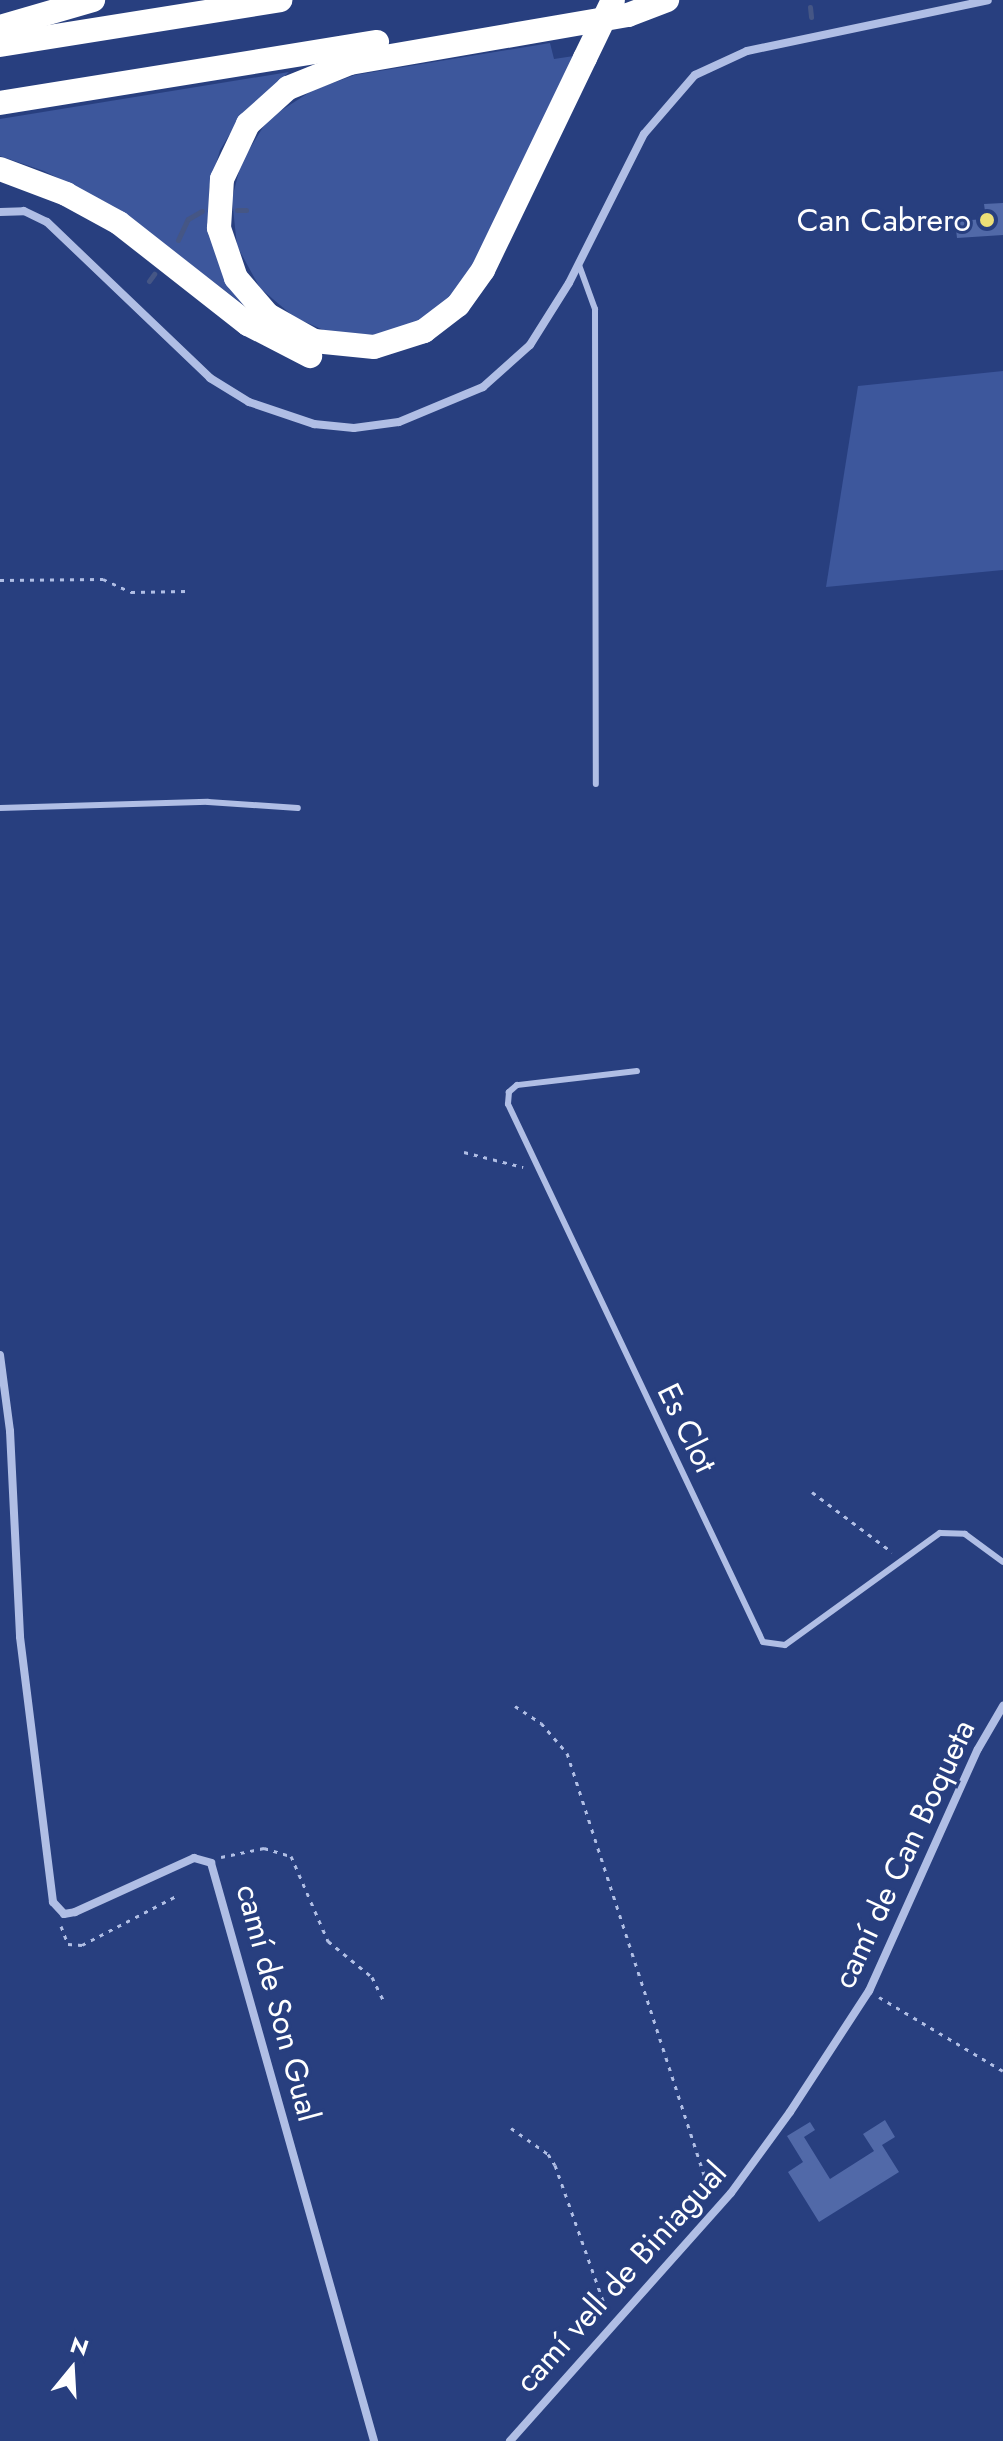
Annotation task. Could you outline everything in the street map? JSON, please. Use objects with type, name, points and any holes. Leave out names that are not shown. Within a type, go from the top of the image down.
[{"type":"highway","points":[[0,27],[93,0]]},
{"type":"highway","points":[[0,45],[280,0]]},
{"type":"highway","points":[[0,169],[66,194],[119,223],[248,324],[287,348],[343,363],[388,361],[448,335],[485,297],[595,57],[613,0]]},
{"type":"highway","points":[[632,0],[595,57],[483,270],[458,305],[424,331],[374,347],[314,341],[268,315],[236,278],[219,228],[222,179],[248,124],[288,88],[350,63],[628,15],[667,0]]},
{"type":"highway","points":[[0,103],[632,0]]},
{"type":"street","points":[[0,212],[24,211],[47,222],[228,392],[290,418],[334,427],[410,419],[483,387],[530,345],[579,265],[644,134],[677,91],[710,64],[747,51],[988,0]]},
{"type":"street","points":[[0,1355],[10,1431],[20,1637],[53,1902],[64,1914]]},
{"type":"street","name":"camí de Can Boqueta","points":[[768,2144],[869,1991],[978,1749],[1003,1706]]},
{"type":"street","name":"camí de Son Gual","points":[[64,1914],[194,1858],[211,1863],[374,2441]]},
{"type":"street","name":"camí vell de Biniagual","points":[[510,2441],[720,2205],[768,2144]]},
{"type":"lane","points":[[579,265],[595,309],[596,784]]},
{"type":"lane","points":[[0,808],[247,802],[298,808]]},
{"type":"lane","name":"Es Clot","points":[[637,1071],[511,1089],[508,1104],[763,1642],[785,1645],[909,1554],[952,1531],[970,1537],[1003,1562]]},
{"type":"path","points":[[0,580],[103,579],[131,592],[187,591]]},
{"type":"path","points":[[464,1152],[513,1161],[542,1180]]},
{"type":"path","points":[[812,1492],[892,1553],[909,1554]]},
{"type":"path","points":[[515,1706],[541,1723],[567,1753],[708,2191],[720,2205]]},
{"type":"path","points":[[211,1863],[264,1848],[291,1856],[328,1941],[372,1977],[383,2000]]},
{"type":"path","points":[[64,1914],[64,1939],[82,1945],[176,1896]]},
{"type":"path","points":[[869,1991],[1003,2071]]},
{"type":"path","points":[[511,2128],[548,2154],[555,2165],[602,2304],[615,2320]]},
{"type":"shaded area","points":[[550,43],[554,59],[574,56],[482,253],[452,299],[424,320],[383,335],[328,332],[294,317],[260,288],[237,246],[232,199],[241,163],[268,119],[313,90],[355,75]]},
{"type":"shaded area","points":[[289,72],[239,119],[220,150],[209,188],[209,226],[244,305],[115,207],[44,171],[0,156],[0,119]]},
{"type":"shaded area","points":[[1003,371],[1003,570],[826,587],[858,386]]},
{"type":"building","name":"Can Cabrero","points":[[1003,203],[1003,235],[957,238],[955,221],[986,219],[984,204]]},
{"type":"building","points":[[885,2120],[895,2137],[882,2145],[899,2172],[819,2222],[788,2172],[803,2162],[787,2136],[810,2122],[815,2130],[804,2137],[830,2179],[874,2151],[863,2134]]},
{"type":"waterway","points":[[810,7],[811,17]]},
{"type":"waterway","points":[[237,210],[246,210]]},
{"type":"waterway","points":[[178,240],[188,219],[202,211]]},
{"type":"waterway","points":[[149,281],[154,274]]},
{"type":"place","name":"Can Cabrero","points":[[987,220]]}]
